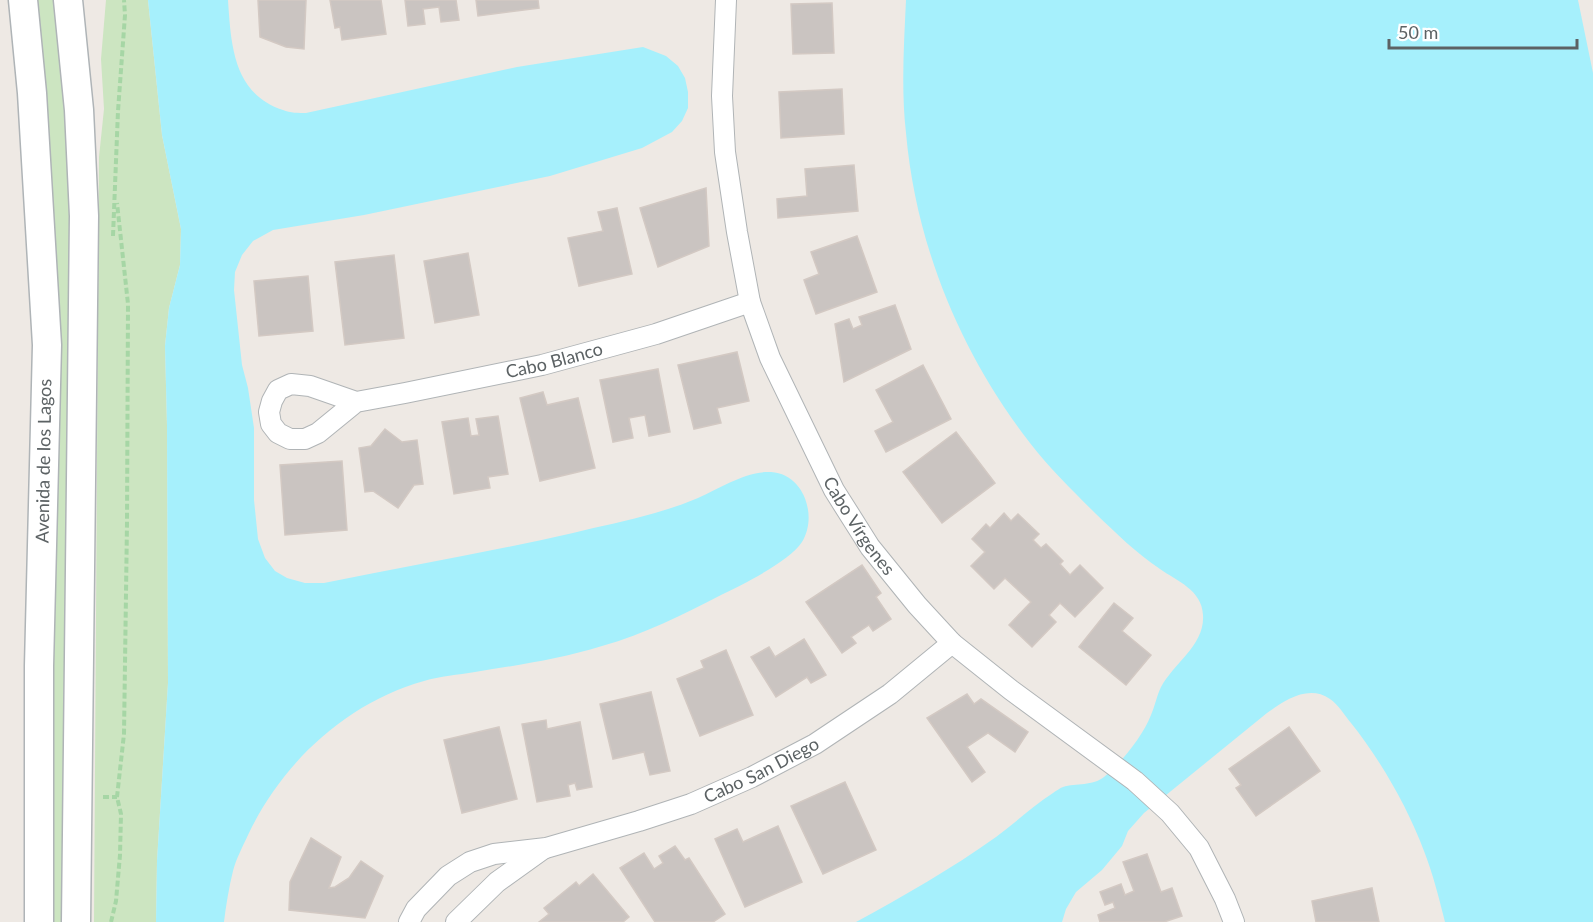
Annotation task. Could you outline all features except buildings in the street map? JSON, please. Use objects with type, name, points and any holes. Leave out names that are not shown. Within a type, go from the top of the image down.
[{"type":"street","name":"Avenida de los Lagos","points":[[23,0],[32,93],[47,345],[39,666],[39,922]]},
{"type":"street","name":"Avenida de los Lagos","points":[[68,0],[79,110],[84,216],[76,922]]},
{"type":"street","name":"Cabo Vírgenes","points":[[726,0],[722,96],[725,152],[750,302],[770,358],[834,490],[870,547],[916,605],[952,643],[1042,714],[1135,781],[1170,813],[1199,848],[1225,898],[1234,922]]},
{"type":"street","name":"Cabo Blanco","points":[[356,402],[542,365],[656,334],[750,302]]},
{"type":"street","name":"Cabo San Diego","points":[[409,922],[417,909],[448,876],[470,862],[494,854],[546,848],[639,821],[691,804],[752,777],[815,744],[880,701],[952,643]]},
{"type":"street","name":"Cabo San Diego","points":[[456,922],[497,882],[546,848]]},
{"type":"path","points":[[111,922],[116,901],[120,855],[121,813],[117,797],[124,734],[128,304],[115,190]]},
{"type":"path","points":[[103,797],[117,797]]},
{"type":"green space","points":[[35,0],[57,0],[67,109],[72,230],[65,922],[51,922],[57,438]]},
{"type":"green space","points":[[106,0],[148,0],[162,135],[181,229],[180,265],[169,308],[165,346],[168,683],[157,861],[156,922],[94,922],[99,157],[104,109],[101,59]]},
{"type":"water","points":[[148,0],[228,0],[234,50],[244,80],[266,102],[292,112],[306,113],[517,67],[643,47],[666,56],[678,66],[685,78],[688,108],[682,121],[672,132],[642,148],[550,176],[364,215],[273,230],[253,241],[242,255],[235,272],[234,290],[242,365],[254,428],[254,500],[258,539],[265,558],[275,571],[287,578],[305,583],[324,583],[511,546],[660,511],[693,500],[743,477],[762,472],[782,475],[792,480],[800,488],[805,498],[809,520],[802,542],[787,557],[753,579],[663,624],[618,641],[570,655],[424,681],[368,704],[343,720],[298,760],[262,809],[234,866],[224,922],[156,922],[157,861],[168,683],[165,346],[169,308],[180,265],[181,229],[162,135]]},
{"type":"water","points":[[906,0],[1578,0],[1593,73],[1593,922],[1445,922],[1424,851],[1392,784],[1362,737],[1339,707],[1330,699],[1313,693],[1297,696],[1267,713],[1144,813],[1128,831],[1122,846],[1102,870],[1076,892],[1066,909],[1062,922],[856,922],[962,860],[1059,789],[1095,782],[1104,777],[1124,757],[1143,732],[1161,687],[1199,636],[1203,615],[1202,606],[1188,587],[1151,563],[1127,543],[1046,462],[1005,409],[963,336],[931,257],[911,175],[906,133],[903,66]]}]
